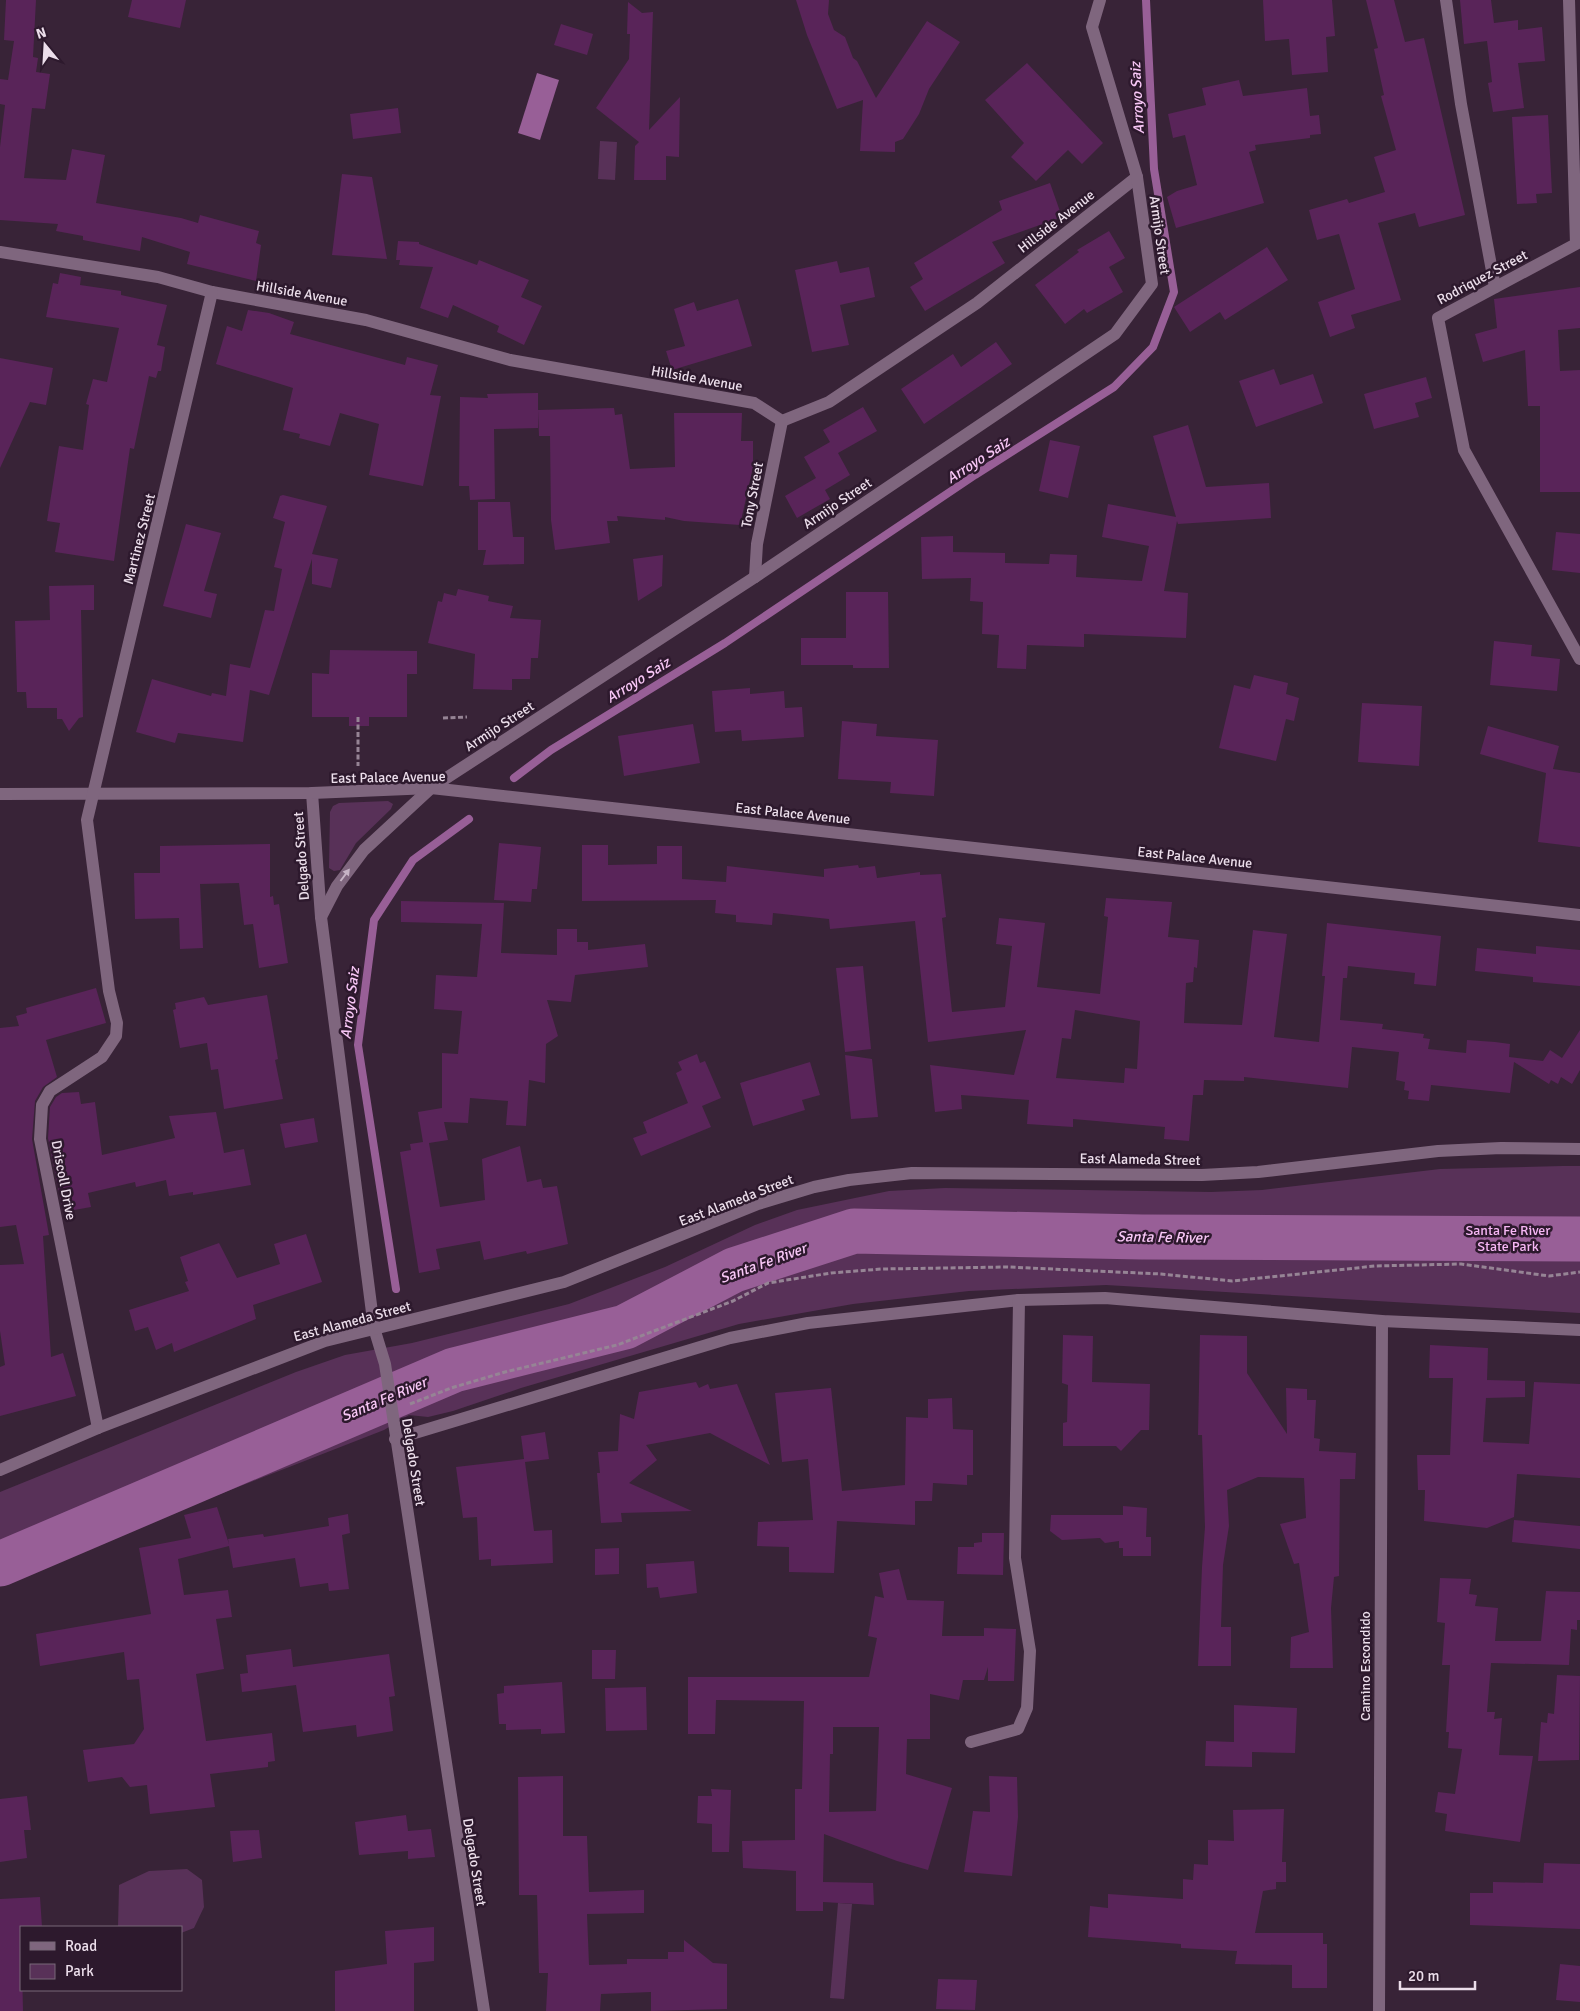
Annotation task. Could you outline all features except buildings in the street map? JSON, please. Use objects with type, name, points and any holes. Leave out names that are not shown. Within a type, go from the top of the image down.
[{"type":"street","points":[[1100,0],[1092,27],[1137,177]]},
{"type":"street","points":[[1446,0],[1460,104],[1495,287]]},
{"type":"street","name":"Rodriquez Street","points":[[1569,0],[1576,244],[1438,318],[1464,450],[1580,659]]},
{"type":"street","name":"Hillside Avenue","points":[[0,252],[158,277],[212,292],[366,320],[510,360],[754,403],[782,421],[829,402],[976,303],[1137,177]]},
{"type":"street","name":"Armijo Street","points":[[431,788],[755,576],[1115,334],[1152,284],[1137,177]]},
{"type":"street","name":"Martinez Street","points":[[92,792],[212,292]]},
{"type":"street","name":"Tony Street","points":[[755,576],[757,544],[782,421]]},
{"type":"street","name":"East Palace Avenue","points":[[0,794],[92,792],[312,794],[431,788],[1580,915]]},
{"type":"street","name":"Delgado Street","points":[[321,917],[337,886],[364,850],[431,788]]},
{"type":"street","name":"Driscoll Drive","points":[[92,792],[87,820],[88,842],[109,991],[117,1023],[116,1036],[102,1057],[50,1092],[42,1105],[40,1139],[98,1428]]},
{"type":"street","name":"Delgado Street","points":[[312,794],[321,917],[374,1328],[384,1355],[392,1420],[484,2011]]},
{"type":"street","name":"East Alameda Street","points":[[0,1470],[98,1428],[324,1341],[564,1282],[758,1204],[814,1187],[849,1180],[912,1173],[1202,1176],[1258,1172],[1438,1151],[1500,1148],[1580,1149]]},
{"type":"street","points":[[395,1439],[730,1338],[808,1323],[1019,1300],[1105,1298],[1382,1321],[1580,1330]]},
{"type":"street","points":[[971,1742],[1018,1729],[1027,1708],[1030,1651],[1015,1558],[1019,1300]]},
{"type":"street","name":"Camino Escondido","points":[[1379,2011],[1382,1321]]},
{"type":"path","points":[[358,717],[358,766]]},
{"type":"path","points":[[443,718],[467,717]]},
{"type":"green space","points":[[600,141],[617,142],[615,180],[598,179]]},
{"type":"green space","points":[[388,801],[393,804],[391,809],[356,843],[340,870],[334,871],[329,868],[330,812],[333,806],[339,803]]},
{"type":"green space","name":"Santa Fe River State Park","points":[[1580,1166],[1580,1313],[1106,1285],[969,1291],[853,1304],[739,1324],[521,1388],[453,1411],[428,1417],[409,1415],[384,1430],[174,1512],[0,1572],[0,1492],[296,1372],[345,1355],[412,1343],[569,1304],[665,1267],[755,1225],[797,1210],[889,1191],[945,1188],[1211,1192],[1262,1190],[1440,1169]]},
{"type":"green space","points":[[187,1869],[202,1880],[204,1907],[194,1928],[182,1933],[182,1926],[118,1926],[119,1885],[149,1871]]},
{"type":"green space","points":[[838,1903],[852,1904],[844,1999],[830,1998]]},
{"type":"shaded area","points":[[537,73],[559,80],[540,140],[518,133]]},
{"type":"waterway","name":"Arroyo Saiz","points":[[514,778],[551,750],[725,643],[975,475],[1114,387],[1153,347],[1174,292],[1154,169],[1146,0]]},
{"type":"waterway","name":"Arroyo Saiz","points":[[396,1289],[358,1045],[374,920],[413,860],[469,819]]},
{"type":"waterway","name":"Santa Fe River","points":[[0,1564],[454,1370],[625,1327],[734,1270],[854,1231],[1142,1237],[1580,1239]]}]
